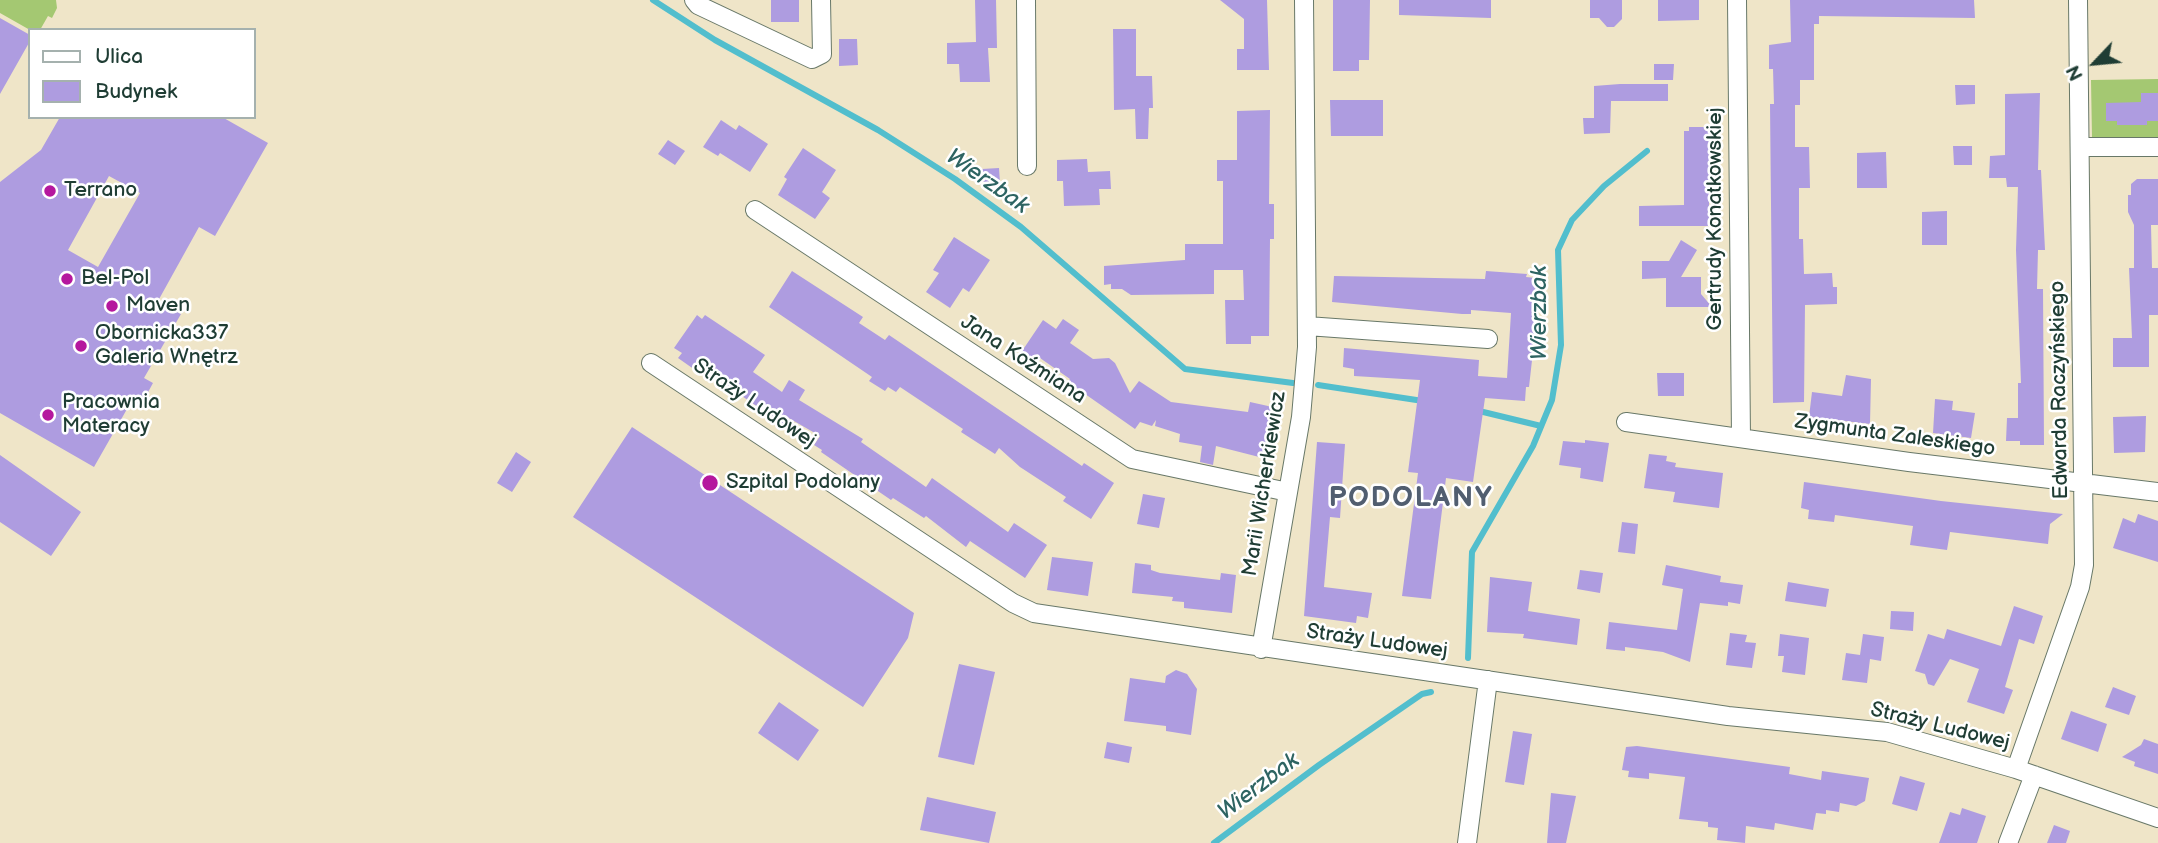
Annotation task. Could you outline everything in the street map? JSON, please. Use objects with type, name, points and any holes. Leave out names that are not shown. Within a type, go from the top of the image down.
[{"type":"street","points":[[694,0],[698,5],[812,59],[822,54],[821,0]]},
{"type":"street","points":[[1026,0],[1027,166]]},
{"type":"street","name":"Marii Wicherkiewicz","points":[[1261,649],[1301,418],[1307,326],[1304,0]]},
{"type":"street","name":"Gertrudy Konatkowskiej","points":[[1737,0],[1741,438]]},
{"type":"street","name":"Edwarda Raczyńskiego","points":[[2008,843],[2025,772],[2080,587],[2084,565],[2078,0]]},
{"type":"street","points":[[2080,147],[2158,147]]},
{"type":"street","name":"Jana Koźmiana","points":[[755,210],[1132,459],[1288,492]]},
{"type":"street","points":[[1307,326],[1488,339]]},
{"type":"street","name":"Straży Ludowej","points":[[651,363],[1013,603],[1034,613],[1261,649],[1728,716],[1886,732],[2025,772],[2158,818]]},
{"type":"street","name":"Zygmunta Zaleskiego","points":[[1626,422],[2158,492]]},
{"type":"street","points":[[1467,843],[1488,680]]},
{"type":"green space","points":[[0,0],[56,0],[57,8],[52,18],[48,16],[41,28],[28,29],[0,13]]},
{"type":"green space","points":[[2158,79],[2158,138],[2092,138],[2091,80]]},
{"type":"building","points":[[771,0],[799,0],[799,22],[771,22]]},
{"type":"building","points":[[975,0],[996,0],[997,48],[988,48],[990,82],[960,82],[959,64],[947,64],[947,43],[976,42]]},
{"type":"building","points":[[1220,0],[1267,0],[1269,70],[1237,70],[1237,49],[1244,49],[1244,19]]},
{"type":"building","points":[[1333,0],[1370,0],[1369,60],[1359,60],[1359,71],[1333,71]]},
{"type":"building","points":[[1399,0],[1491,0],[1491,18],[1399,15]]},
{"type":"building","points":[[1590,0],[1622,0],[1622,19],[1614,27],[1607,27],[1599,18],[1590,18]]},
{"type":"building","points":[[1658,0],[1699,0],[1699,20],[1658,21]]},
{"type":"building","points":[[1790,0],[1974,0],[1975,18],[1819,16],[1819,24],[1814,24],[1814,80],[1800,80],[1800,105],[1795,105],[1795,147],[1809,147],[1810,188],[1799,188],[1799,239],[1803,239],[1804,274],[1832,273],[1833,287],[1837,287],[1837,304],[1805,305],[1804,402],[1773,403],[1770,104],[1774,104],[1769,45],[1791,42]]},
{"type":"building","points":[[0,18],[28,34],[28,45],[0,94]]},
{"type":"building","points":[[1113,29],[1136,29],[1136,76],[1152,76],[1153,108],[1149,108],[1148,139],[1136,139],[1135,109],[1114,110]]},
{"type":"building","points":[[839,39],[857,39],[858,65],[839,66]]},
{"type":"building","points":[[1654,64],[1674,64],[1673,80],[1654,80]]},
{"type":"building","points":[[1668,84],[1668,101],[1611,101],[1610,133],[1584,134],[1583,118],[1594,118],[1594,86]]},
{"type":"building","points":[[1955,85],[1975,85],[1975,104],[1956,105]]},
{"type":"building","points":[[2040,93],[2038,170],[2041,170],[2045,250],[2038,250],[2037,289],[2043,289],[2044,445],[2020,445],[2020,441],[2006,441],[2007,418],[2018,418],[2018,383],[2021,383],[2016,250],[2018,187],[2007,187],[2006,178],[1989,178],[1990,156],[2005,155],[2005,94]]},
{"type":"building","points":[[2141,93],[2158,93],[2158,121],[2147,121],[2147,125],[2117,125],[2117,121],[2106,121],[2106,103],[2141,102]]},
{"type":"building","points":[[1330,100],[1383,100],[1383,136],[1331,136]]},
{"type":"building","points":[[1270,110],[1269,204],[1274,204],[1274,239],[1270,239],[1269,336],[1251,336],[1251,344],[1226,344],[1225,300],[1244,300],[1243,270],[1214,270],[1214,294],[1131,295],[1122,289],[1111,289],[1111,284],[1104,285],[1104,266],[1185,260],[1185,244],[1223,244],[1223,181],[1217,181],[1217,160],[1237,160],[1237,111]]},
{"type":"building","points":[[59,119],[226,119],[268,143],[215,236],[199,227],[158,301],[181,314],[144,378],[153,383],[140,407],[131,402],[94,467],[0,413],[0,182],[41,150]],"holes":[[[109,176],[140,193],[98,267],[68,250]]]},
{"type":"building","points":[[721,120],[736,130],[739,125],[768,144],[750,172],[720,153],[718,156],[703,147]]},
{"type":"building","points":[[1689,127],[1709,127],[1709,226],[1639,226],[1639,206],[1684,205],[1684,131],[1689,131]]},
{"type":"building","points":[[668,140],[685,151],[675,165],[658,154]]},
{"type":"building","points":[[1953,146],[1972,146],[1972,165],[1954,165]]},
{"type":"building","points":[[803,148],[836,170],[822,192],[830,198],[815,219],[778,195],[787,179],[784,177]]},
{"type":"building","points":[[1886,152],[1887,188],[1857,188],[1857,153]]},
{"type":"building","points":[[1087,159],[1088,172],[1110,171],[1111,189],[1099,189],[1100,205],[1064,206],[1063,181],[1057,181],[1057,160]]},
{"type":"building","points":[[999,168],[1000,183],[983,184],[982,169]]},
{"type":"building","points":[[2137,179],[2158,179],[2158,225],[2151,225],[2152,268],[2158,268],[2158,315],[2149,315],[2149,367],[2113,367],[2113,338],[2132,338],[2129,268],[2134,268],[2134,225],[2128,212],[2128,195],[2131,195],[2131,184]]},
{"type":"building","points":[[1947,211],[1947,245],[1922,245],[1922,212]]},
{"type":"building","points":[[954,237],[990,260],[969,292],[963,288],[950,308],[926,292],[939,273],[933,270]]},
{"type":"building","points":[[1681,240],[1697,250],[1681,277],[1701,277],[1701,294],[1712,307],[1666,307],[1666,278],[1642,279],[1642,261],[1669,261]]},
{"type":"building","points":[[792,271],[863,317],[859,323],[885,340],[889,335],[1082,466],[1084,463],[1114,483],[1091,519],[1063,501],[1066,497],[1020,467],[999,448],[995,454],[900,387],[896,392],[888,387],[885,391],[869,381],[872,377],[769,307]]},
{"type":"building","points":[[1486,271],[1527,274],[1526,277],[1536,278],[1538,307],[1529,387],[1526,387],[1525,401],[1485,398],[1473,482],[1446,478],[1431,599],[1402,596],[1418,473],[1408,472],[1420,380],[1354,376],[1354,369],[1343,367],[1344,348],[1479,360],[1478,376],[1507,378],[1511,313],[1471,310],[1471,314],[1462,314],[1332,302],[1334,276],[1485,279]]},
{"type":"building","points":[[697,315],[702,319],[705,315],[765,355],[753,372],[782,392],[789,380],[805,390],[799,400],[863,439],[861,442],[926,487],[932,478],[1008,532],[1014,523],[1047,545],[1025,578],[970,541],[966,547],[926,516],[924,518],[893,498],[891,500],[821,452],[822,450],[814,445],[820,436],[787,417],[783,424],[708,373],[705,377],[678,358],[682,353],[674,348]]},
{"type":"building","points":[[1063,319],[1079,330],[1070,343],[1093,359],[1109,358],[1115,363],[1130,393],[1139,381],[1171,402],[1248,412],[1250,402],[1277,408],[1267,459],[1216,446],[1213,465],[1200,462],[1202,446],[1179,442],[1180,434],[1155,426],[1156,420],[1152,426],[1140,422],[1135,429],[1068,382],[1070,379],[1040,358],[1035,364],[1020,354],[1043,320],[1056,329]]},
{"type":"building","points":[[1657,373],[1684,373],[1684,396],[1658,396]]},
{"type":"building","points":[[1846,375],[1871,379],[1870,424],[1809,417],[1812,392],[1842,396]]},
{"type":"building","points":[[1935,399],[1953,401],[1952,410],[1975,413],[1971,438],[1933,433]]},
{"type":"building","points":[[2146,416],[2145,452],[2114,453],[2113,417]]},
{"type":"building","points":[[632,427],[914,613],[908,638],[863,707],[573,517]]},
{"type":"building","points":[[1585,440],[1609,443],[1603,482],[1580,478],[1581,468],[1559,465],[1563,441],[1585,443]]},
{"type":"building","points":[[1317,442],[1345,444],[1340,518],[1330,517],[1324,587],[1372,593],[1368,618],[1357,616],[1356,623],[1304,616]]},
{"type":"building","points":[[516,452],[531,462],[512,492],[497,483]]},
{"type":"building","points":[[1649,454],[1667,456],[1666,461],[1676,463],[1675,467],[1723,473],[1719,508],[1673,502],[1675,492],[1644,488]]},
{"type":"building","points":[[0,455],[81,512],[51,556],[0,522]]},
{"type":"building","points":[[1804,482],[2063,514],[2050,524],[2048,544],[1950,532],[1947,550],[1910,545],[1913,526],[1835,515],[1834,522],[1808,519],[1809,510],[1801,508]]},
{"type":"building","points":[[1143,494],[1165,498],[1159,528],[1137,524]]},
{"type":"building","points":[[2138,514],[2158,521],[2158,562],[2113,548],[2123,518],[2135,523]]},
{"type":"building","points":[[1622,522],[1638,524],[1635,554],[1618,552]]},
{"type":"building","points":[[1052,557],[1093,562],[1088,596],[1047,590]]},
{"type":"building","points":[[1135,563],[1151,565],[1151,570],[1160,573],[1220,580],[1221,573],[1236,575],[1232,613],[1184,608],[1184,602],[1172,601],[1173,597],[1132,593]]},
{"type":"building","points":[[1666,565],[1721,576],[1720,582],[1743,585],[1740,604],[1728,602],[1728,606],[1700,603],[1690,662],[1663,652],[1625,647],[1625,651],[1606,649],[1609,622],[1677,630],[1683,589],[1662,585]]},
{"type":"building","points":[[1580,570],[1603,573],[1600,593],[1577,589]]},
{"type":"building","points":[[1490,577],[1532,582],[1528,611],[1580,619],[1577,645],[1523,638],[1524,634],[1487,632]]},
{"type":"building","points":[[1788,582],[1829,589],[1826,607],[1785,601]]},
{"type":"building","points":[[2014,606],[2043,616],[2034,644],[2019,639],[2005,687],[2013,690],[2004,714],[1967,702],[1979,669],[1950,659],[1934,686],[1928,684],[1925,674],[1915,671],[1928,634],[1944,639],[1947,629],[2001,646]]},
{"type":"building","points":[[1891,611],[1914,612],[1913,631],[1890,629]]},
{"type":"building","points":[[1730,633],[1747,635],[1745,642],[1756,643],[1752,668],[1726,665]]},
{"type":"building","points":[[1780,634],[1809,638],[1805,675],[1782,672],[1784,656],[1778,656]]},
{"type":"building","points":[[1863,634],[1884,637],[1881,661],[1870,659],[1867,683],[1842,680],[1846,653],[1860,655]]},
{"type":"building","points":[[959,664],[995,672],[974,765],[938,757]]},
{"type":"building","points":[[1176,670],[1187,674],[1197,689],[1191,735],[1166,731],[1166,726],[1124,721],[1130,678],[1165,683],[1166,676]]},
{"type":"building","points":[[2113,687],[2136,696],[2129,715],[2105,707]]},
{"type":"building","points":[[779,702],[819,730],[798,761],[758,733]]},
{"type":"building","points":[[2071,711],[2107,724],[2098,752],[2061,739]]},
{"type":"building","points":[[1513,731],[1532,734],[1524,785],[1505,782]]},
{"type":"building","points":[[2144,739],[2158,744],[2158,774],[2134,766],[2135,762],[2122,757],[2141,745]]},
{"type":"building","points":[[1107,742],[1132,747],[1129,763],[1104,758]]},
{"type":"building","points":[[1637,746],[1790,767],[1789,774],[1821,780],[1822,771],[1869,778],[1865,801],[1856,806],[1840,803],[1839,812],[1826,810],[1826,814],[1816,813],[1813,830],[1775,823],[1774,830],[1746,826],[1745,843],[1717,840],[1718,828],[1708,827],[1708,822],[1679,819],[1685,777],[1649,773],[1649,779],[1628,777],[1629,771],[1622,770],[1626,747]]},
{"type":"building","points":[[1900,776],[1925,783],[1917,811],[1892,804]]},
{"type":"building","points":[[1551,793],[1576,796],[1566,843],[1547,843]]},
{"type":"building","points":[[927,797],[996,812],[989,843],[920,830]]},
{"type":"building","points":[[1962,808],[1986,816],[1977,843],[1939,843],[1950,812],[1960,815]]},
{"type":"building","points":[[2054,825],[2070,831],[2066,843],[2047,843]]},
{"type":"waterway","name":"Wierzbak","points":[[653,0],[715,40],[878,130],[955,179],[1021,227],[1185,369],[1293,383]]},
{"type":"waterway","name":"Wierzbak","points":[[1468,658],[1472,552],[1533,446],[1552,400],[1561,345],[1558,250],[1572,220],[1604,186],[1647,151]]},
{"type":"waterway","name":"Wierzbak","points":[[1318,385],[1423,401]]},
{"type":"waterway","name":"Wierzbak","points":[[1475,410],[1541,426]]},
{"type":"waterway","name":"Wierzbak","points":[[1214,843],[1319,765],[1422,694],[1431,692]]},
{"type":"place","name":"Terrano","points":[[50,191]]},
{"type":"place","name":"Bel-Pol","points":[[67,279]]},
{"type":"place","name":"Maven","points":[[112,306]]},
{"type":"place","name":"Obornicka337 Galeria Wnętrz","points":[[81,346]]},
{"type":"place","name":"Pracownia Materacy","points":[[48,415]]},
{"type":"place","name":"Szpital Podolany","points":[[710,483]]},
{"type":"district","name":"PODOLANY","points":[[1411,499]]}]
